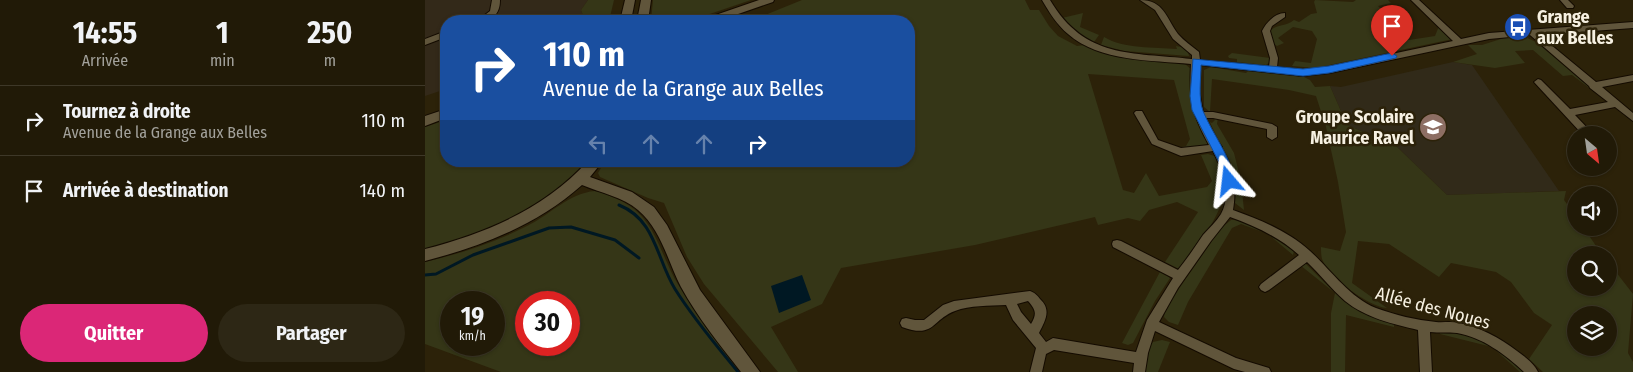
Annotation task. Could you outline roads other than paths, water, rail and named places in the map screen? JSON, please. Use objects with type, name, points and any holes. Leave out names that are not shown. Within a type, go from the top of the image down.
[{"type":"street","points":[[492,15],[497,8],[496,0]]},
{"type":"street","points":[[627,15],[630,0]]},
{"type":"street","points":[[638,15],[640,0]]},
{"type":"street","points":[[644,15],[646,0]]},
{"type":"street","points":[[725,15],[769,0]]},
{"type":"street","points":[[1046,0],[1058,21],[1066,30],[1094,46],[1122,54],[1303,73],[1321,71],[1489,36],[1633,25]]},
{"type":"street","points":[[1139,372],[1140,358],[1151,324],[1209,234],[1227,212],[1228,173],[1217,147],[1199,116],[1195,96],[1197,54],[1176,37],[1162,12],[1144,0]]},
{"type":"street","points":[[1415,0],[1459,42]]},
{"type":"street","points":[[1273,70],[1274,58],[1266,31],[1269,25],[1282,16]]},
{"type":"street","points":[[1531,32],[1633,118]]},
{"type":"street","points":[[425,42],[440,36]]},
{"type":"street","points":[[1593,86],[1633,78]]},
{"type":"street","points":[[1538,82],[1580,126]]},
{"type":"street","points":[[1567,112],[1615,104]]},
{"type":"street","points":[[425,115],[440,112]]},
{"type":"street","points":[[1139,112],[1155,142],[1181,152],[1217,147]]},
{"type":"street","points":[[425,120],[440,114]]},
{"type":"street","points":[[1199,116],[1213,115],[1273,127],[1272,137]]},
{"type":"street","points":[[425,256],[497,232],[523,221],[553,203],[582,179],[592,167]]},
{"type":"street","points":[[582,179],[634,200],[647,209],[657,224],[692,291],[718,330],[752,372]]},
{"type":"street","name":"Allée des Noues","points":[[1227,212],[1270,228],[1307,255],[1332,283],[1355,302],[1371,311],[1424,325],[1457,328],[1484,337],[1511,354],[1532,372]]},
{"type":"street","points":[[1117,244],[1181,277]]},
{"type":"street","points":[[1265,287],[1307,255]]},
{"type":"street","points":[[906,323],[922,326],[930,323],[953,306],[1030,296],[1038,302],[1042,314],[1033,333]]},
{"type":"street","points":[[1009,300],[1017,316],[1044,348]]},
{"type":"street","points":[[1151,324],[1234,363],[1265,372]]},
{"type":"street","points":[[1424,325],[1426,372]]},
{"type":"street","points":[[1036,372],[1039,355],[1044,348],[1058,344],[1140,358]]},
{"type":"water","points":[[802,275],[811,300],[779,313],[771,286]]},
{"type":"waterway","points":[[619,205],[641,220],[654,241],[669,277],[682,300],[738,372]]},
{"type":"waterway","points":[[425,275],[436,274],[473,255],[549,228],[571,227],[615,240],[639,258]]},
{"type":"place","name":"Grange aux Belles","points":[[1518,27]]},
{"type":"place","name":"Groupe Scolaire Maurice Ravel","points":[[1433,127]]}]
